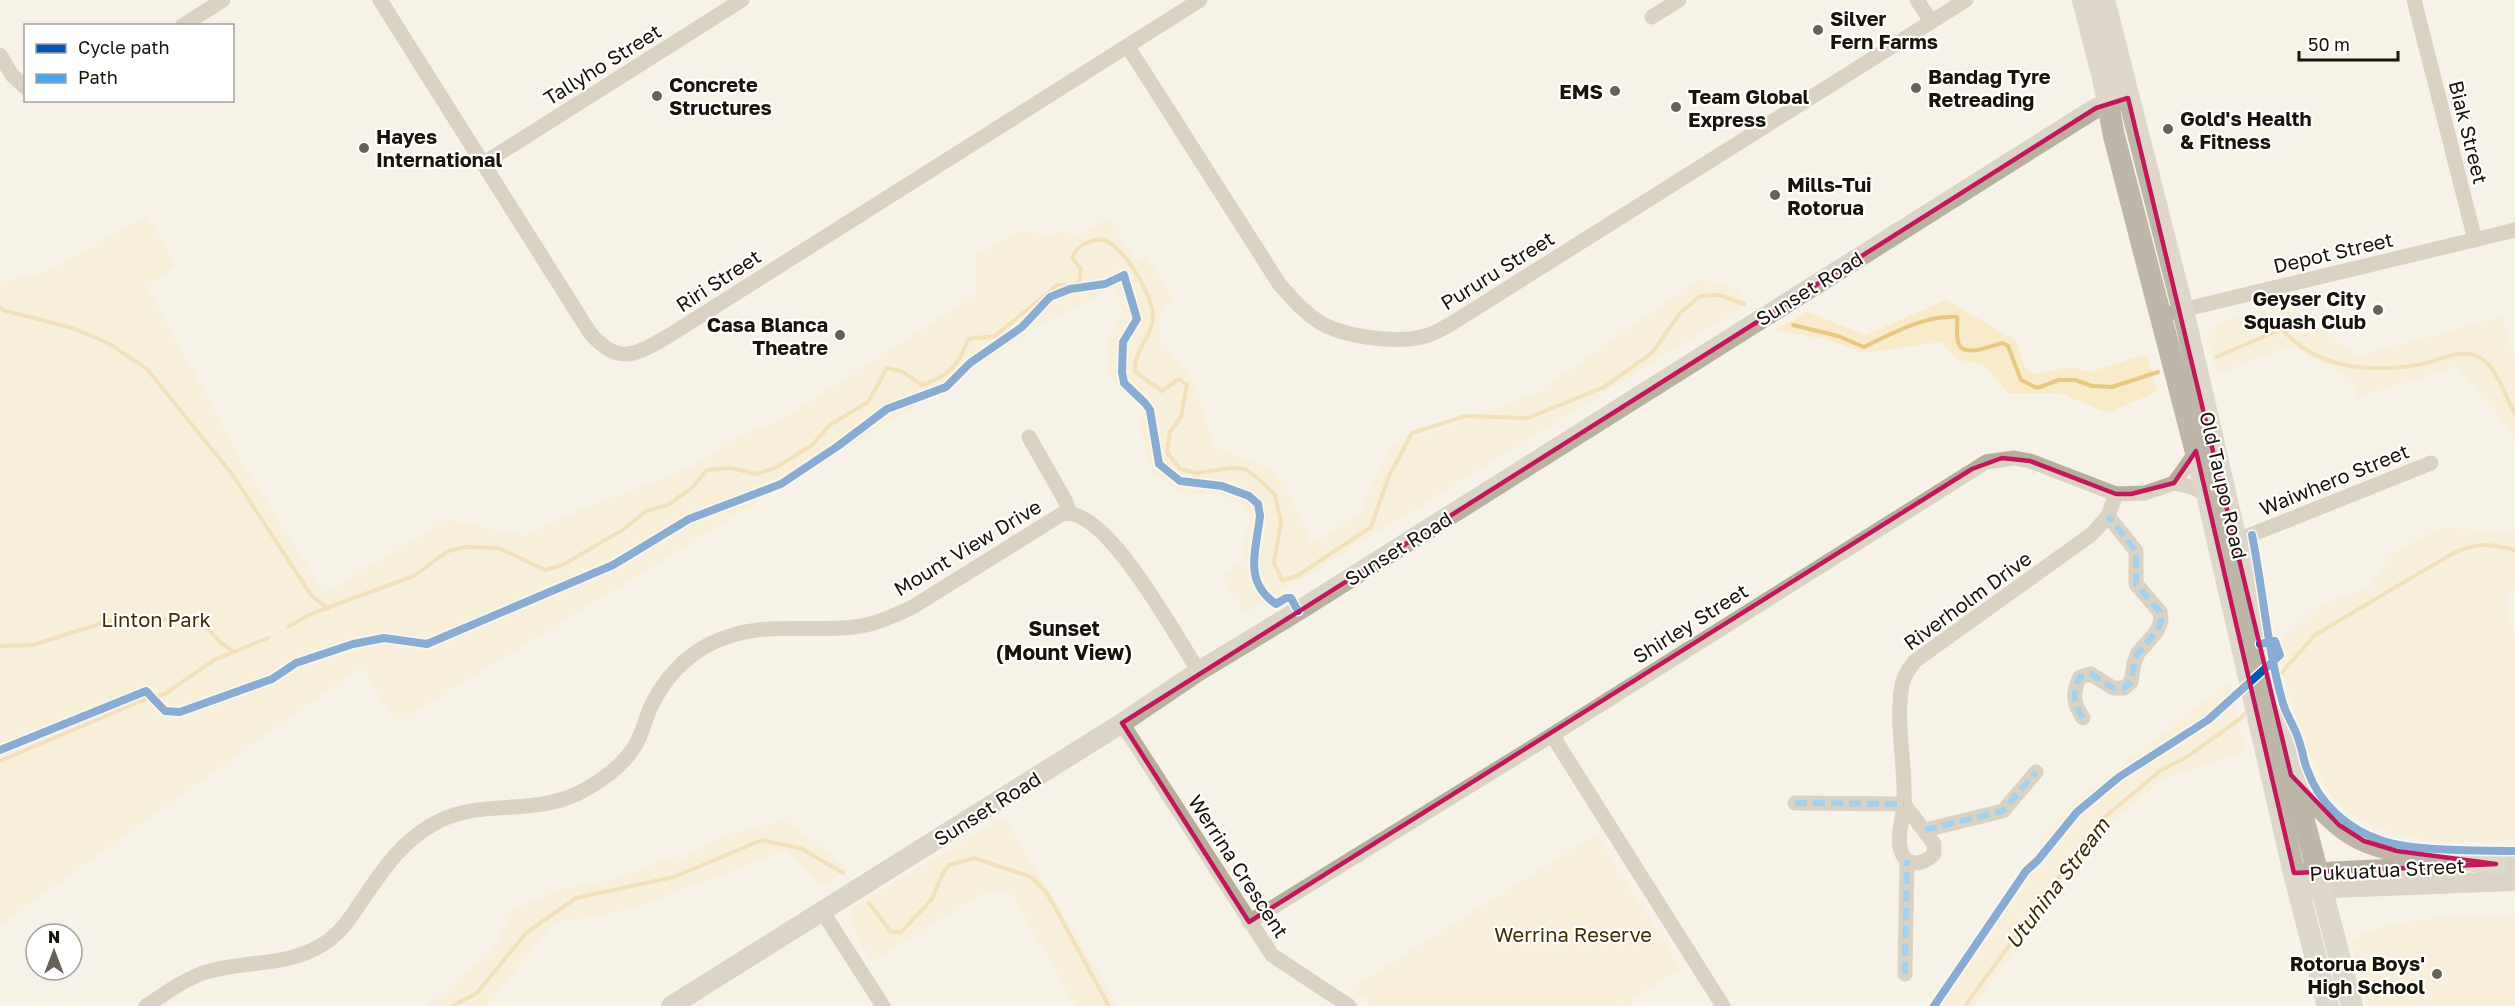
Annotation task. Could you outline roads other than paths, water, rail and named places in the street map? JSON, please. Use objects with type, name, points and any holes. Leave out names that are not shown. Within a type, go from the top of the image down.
[{"type":"highway","name":"Old Taupo Road","points":[[2083,0],[2118,101],[2183,310],[2227,539],[2308,881],[2352,1006]]},
{"type":"highway","name":"Old Taupo Road","points":[[2104,0],[2118,101],[2114,136],[2207,495],[2227,539]]},
{"type":"highway","name":"Old Taupo Road","points":[[2266,708],[2291,775],[2328,1006]]},
{"type":"highway","points":[[2291,775],[2339,825],[2364,841],[2397,851],[2505,865]]},
{"type":"main road","name":"Sunset Road","points":[[671,1006],[1122,723],[1199,671],[1308,605],[2096,108],[2118,101]]},
{"type":"main road","name":"Pukuatua Street","points":[[2308,881],[2505,865]]},
{"type":"main road","name":"Pukuatua Street","points":[[2308,881],[2515,881]]},
{"type":"street","points":[[185,24],[223,0]]},
{"type":"street","name":"Riri Street","points":[[380,0],[590,333],[608,350],[618,354],[636,354],[670,335],[1200,0]]},
{"type":"street","name":"Tallyho Street","points":[[484,163],[742,0]]},
{"type":"street","points":[[1652,17],[1679,0]]},
{"type":"street","points":[[1917,0],[1931,21]]},
{"type":"street","name":"Pururu Street","points":[[1128,47],[1280,285],[1300,307],[1322,324],[1343,331],[1394,339],[1425,336],[1454,322],[1966,0]]},
{"type":"street","name":"Biak Street","points":[[2414,0],[2475,240]]},
{"type":"street","points":[[0,55],[12,75],[24,86]]},
{"type":"street","name":"Depot Street","points":[[2160,314],[2515,230]]},
{"type":"street","points":[[1029,437],[1066,502],[1069,512]]},
{"type":"street","points":[[2196,452],[2174,483],[2192,487],[2207,495]]},
{"type":"street","name":"Shirley Street","points":[[1248,922],[1552,735],[1986,462],[2014,458],[2030,461],[2116,494],[2145,493],[2174,483]]},
{"type":"street","name":"Waiwhero Street","points":[[2227,539],[2248,536],[2431,463]]},
{"type":"street","name":"Riverholm Drive","points":[[1905,974],[1907,860],[1901,851],[1904,804],[1902,694],[1905,676],[1912,665],[2092,534],[2108,516],[2116,494]]},
{"type":"street","name":"Mount View Drive","points":[[146,1006],[199,974],[227,967],[273,963],[309,952],[324,944],[350,921],[370,888],[406,843],[443,819],[479,810],[552,804],[588,789],[620,765],[633,750],[663,685],[689,657],[709,644],[752,629],[857,627],[885,620],[911,608],[1056,517],[1069,512],[1077,513],[1091,523],[1120,552],[1141,579],[1199,671]]},
{"type":"street","points":[[2083,718],[2076,706],[2073,690],[2080,677],[2091,674],[2113,688],[2124,688],[2131,682],[2133,663],[2138,653],[2157,631],[2161,621],[2160,612],[2136,584],[2136,551],[2108,516]]},
{"type":"street","name":"Werrina Crescent","points":[[1122,723],[1248,922],[1278,961],[1348,1006]]},
{"type":"street","points":[[1552,735],[1723,1006]]},
{"type":"street","points":[[1925,830],[2003,811],[2036,772]]},
{"type":"street","points":[[1795,803],[1904,804],[1934,844],[1934,854],[1927,861],[1915,864],[1907,860]]},
{"type":"street","points":[[822,911],[883,1006]]},
{"type":"waterway","points":[[288,627],[313,613],[414,576],[448,551],[466,547],[499,548],[545,570],[563,565],[624,529],[646,511],[668,505],[692,488],[707,470],[730,468],[757,474],[777,467],[812,445],[831,424],[868,402],[887,368],[901,371],[922,385],[931,382],[957,363],[968,339],[995,336],[1057,285],[1069,286],[1079,282],[1081,269],[1072,258],[1081,246],[1096,240],[1105,241],[1124,256],[1141,282],[1151,307],[1152,324],[1137,357],[1135,372],[1162,391],[1179,379],[1187,385],[1181,417],[1170,432],[1167,452],[1180,469],[1197,473],[1231,468],[1245,469],[1275,495],[1281,522],[1274,563],[1282,580],[1297,576],[1371,527],[1389,476],[1412,433],[1466,416],[1528,418],[1604,387],[1652,353],[1680,313],[1700,296],[1719,295],[1744,304]]},
{"type":"waterway","points":[[0,307],[3,310],[72,328],[108,343],[147,369],[232,474],[311,595],[328,609]]},
{"type":"waterway","points":[[1793,325],[1838,336],[1864,347],[1921,322],[1957,317],[1957,339],[1961,347],[1971,351],[2002,343],[2008,346],[2021,380],[2037,388],[2059,380],[2075,380],[2092,386],[2112,387],[2158,372]]},
{"type":"waterway","points":[[2216,357],[2282,329],[2310,352],[2344,365],[2399,367],[2417,365],[2452,355],[2470,354],[2491,367],[2515,414]]},
{"type":"waterway","name":"Utuhina Stream","points":[[2276,679],[2315,635],[2450,555],[2482,545],[2515,550]]},
{"type":"waterway","points":[[0,646],[33,645],[112,620],[152,617],[183,623],[201,621],[220,642],[234,652]]},
{"type":"waterway","points":[[0,761],[146,699],[165,694],[214,660],[268,638]]},
{"type":"waterway","name":"Utuhina Stream","points":[[1965,1006],[2100,821],[2160,771],[2188,756],[2240,719],[2249,709]]},
{"type":"waterway","points":[[452,1006],[477,993],[526,933],[576,898],[674,877],[762,840],[802,849],[843,873]]},
{"type":"waterway","points":[[869,903],[891,932],[901,932],[932,899],[949,865],[974,858],[1031,877],[1047,893],[1109,1006]]},
{"type":"place","name":"Silver Fern Farms","points":[[1818,30]]},
{"type":"place","name":"Bandag Tyre Retreading","points":[[1916,88]]},
{"type":"place","name":"EMS","points":[[1615,91]]},
{"type":"place","name":"Concrete Structures","points":[[657,96]]},
{"type":"place","name":"Team Global Express","points":[[1676,107]]},
{"type":"place","name":"Gold's Health & Fitness","points":[[2168,129]]},
{"type":"place","name":"Hayes International","points":[[364,148]]},
{"type":"place","name":"Mills-Tui Rotorua","points":[[1775,195]]},
{"type":"place","name":"Geyser City Squash Club","points":[[2378,310]]},
{"type":"place","name":"Casa Blanca Theatre","points":[[840,335]]},
{"type":"place","name":"Rotorua Boys' High School","points":[[2437,974]]},
{"type":"district","name":"Sunset (Mount View)","points":[[1064,640]]},
{"type":"park label","name":"Linton Park","points":[[156,619]]},
{"type":"park label","name":"Werrina Reserve","points":[[1573,934]]}]
